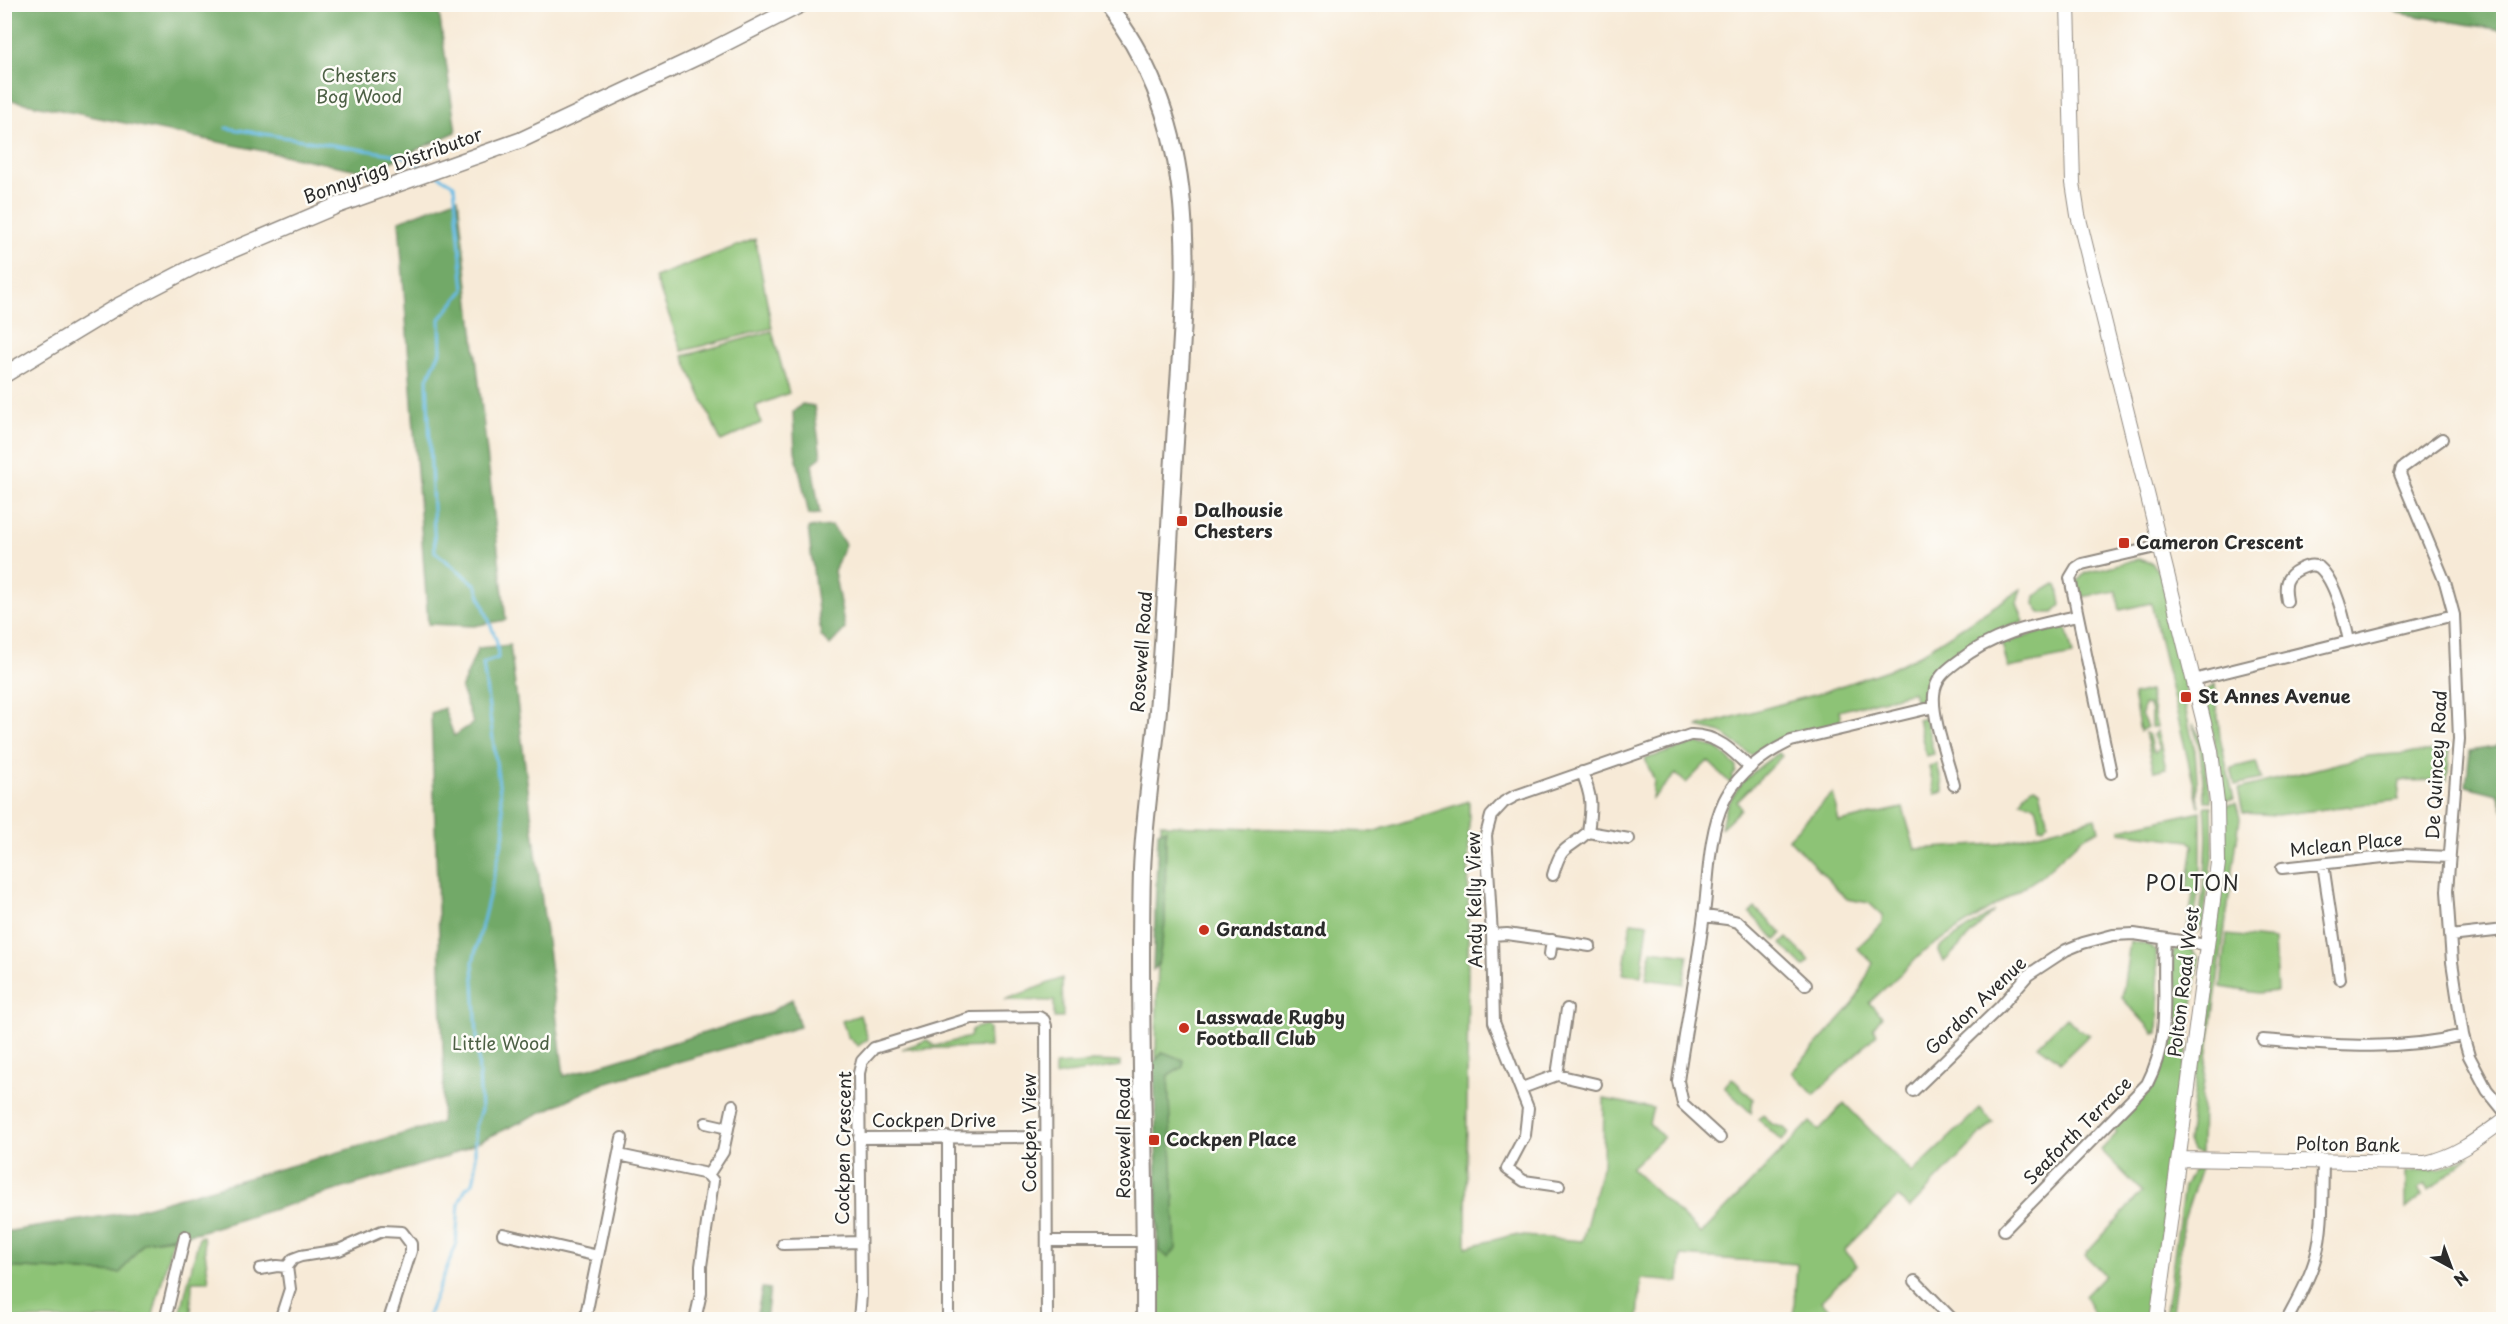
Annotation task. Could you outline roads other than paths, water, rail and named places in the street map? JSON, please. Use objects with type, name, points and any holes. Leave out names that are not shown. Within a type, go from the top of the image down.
[{"type":"main road","name":"Bonnyrigg Distributor","points":[[4,375],[118,306],[197,265],[336,206],[521,140],[710,51],[802,4]]},
{"type":"main road","name":"Rosewell Road","points":[[1106,4],[1128,32],[1146,66],[1169,129],[1178,164],[1185,215],[1184,290],[1158,708],[1142,868],[1144,1320]]},
{"type":"street","name":"Polton Road West","points":[[2068,4],[2073,183],[2078,215],[2211,751],[2217,803],[2217,863],[2157,1320]]},
{"type":"street","name":"De Quincey Road","points":[[2442,439],[2402,468],[2400,474],[2445,582],[2454,615],[2459,738],[2446,891],[2450,936],[2463,1035],[2477,1073],[2504,1111]]},
{"type":"street","points":[[2111,773],[2070,578],[2076,568],[2082,564],[2160,546]]},
{"type":"street","points":[[2287,601],[2286,578],[2291,573],[2308,566],[2319,567],[2328,579],[2342,611],[2349,641]]},
{"type":"street","points":[[2193,680],[2454,615]]},
{"type":"street","points":[[1954,785],[1934,707],[1936,684],[1941,676],[1981,645],[1998,636],[2077,616]]},
{"type":"street","points":[[1720,1138],[1683,1104],[1678,1081],[1704,916],[1716,820],[1729,792],[1750,768],[1770,751],[1791,741],[1934,707]]},
{"type":"street","name":"Andy Kelly View","points":[[1559,1186],[1524,1181],[1507,1169],[1525,1136],[1528,1108],[1494,1022],[1486,835],[1491,816],[1504,802],[1515,796],[1690,735],[1718,740],[1750,768]]},
{"type":"street","points":[[1582,772],[1591,796],[1592,807],[1588,832]]},
{"type":"street","points":[[1553,875],[1559,854],[1565,847],[1588,832],[1629,839]]},
{"type":"street","name":"Mclean Place","points":[[2282,868],[2402,855],[2450,856]]},
{"type":"street","points":[[2323,864],[2340,979]]},
{"type":"street","points":[[1704,916],[1738,922],[1806,985]]},
{"type":"street","points":[[2450,936],[2504,930]]},
{"type":"street","points":[[1492,935],[1507,934],[1590,946]]},
{"type":"street","name":"Gordon Avenue","points":[[1913,1090],[2000,1007],[2028,975],[2053,957],[2083,943],[2113,935],[2134,934],[2207,945]]},
{"type":"street","name":"Seaforth Terrace","points":[[2004,1230],[2114,1115],[2147,1084],[2157,1062],[2164,1027],[2165,939]]},
{"type":"street","points":[[1550,954],[1552,940]]},
{"type":"street","points":[[1557,1075],[1567,1009]]},
{"type":"street","name":"Cockpen View","points":[[971,1018],[1039,1017],[1044,1020],[1046,1026],[1047,1320]]},
{"type":"street","name":"Cockpen Crescent","points":[[859,1320],[861,1295],[859,1073],[865,1056],[874,1048],[971,1018]]},
{"type":"street","points":[[2263,1040],[2406,1046],[2463,1035]]},
{"type":"street","points":[[1522,1088],[1557,1075],[1596,1084]]},
{"type":"street","points":[[708,1175],[723,1152],[734,1106]]},
{"type":"street","name":"Polton Bank","points":[[2179,1160],[2412,1164],[2438,1160],[2468,1147],[2504,1120]]},
{"type":"street","points":[[706,1124],[728,1128]]},
{"type":"street","points":[[948,1137],[948,1320]]},
{"type":"street","name":"Cockpen Drive","points":[[859,1138],[1046,1137]]},
{"type":"street","points":[[585,1320],[622,1138]]},
{"type":"street","points":[[619,1155],[708,1175],[713,1181],[714,1189],[700,1266],[700,1293],[695,1320]]},
{"type":"street","points":[[2287,1320],[2317,1253],[2323,1163]]},
{"type":"street","points":[[260,1269],[290,1263],[301,1256],[339,1250],[382,1231],[402,1232],[408,1237],[411,1251],[389,1320]]},
{"type":"street","points":[[502,1234],[598,1256]]},
{"type":"street","points":[[165,1320],[185,1236]]},
{"type":"street","points":[[1047,1241],[1143,1241]]},
{"type":"street","points":[[783,1244],[860,1242]]},
{"type":"street","points":[[280,1320],[290,1288],[290,1263]]},
{"type":"street","points":[[163,1274],[175,1277]]},
{"type":"street","points":[[1915,1281],[1953,1320]]},
{"type":"waterway","points":[[226,128],[403,156],[426,169]]},
{"type":"waterway","points":[[426,1320],[456,1245],[459,1203],[466,1188],[473,1183],[475,1173],[475,1126],[481,1110],[473,962],[505,830],[483,663],[498,658],[497,642],[476,585],[435,552],[427,379],[441,350],[440,319],[464,290],[454,185],[437,175]]},
{"type":"place","name":"Dalhousie Chesters","points":[[1182,521]]},
{"type":"place","name":"Cameron Crescent","points":[[2124,543]]},
{"type":"place","name":"St Annes Avenue","points":[[2186,697]]},
{"type":"place","name":"Grandstand","points":[[1204,930]]},
{"type":"place","name":"Lasswade Rugby Football Club","points":[[1184,1028]]},
{"type":"place","name":"Cockpen Place","points":[[1154,1140]]},
{"type":"district","name":"POLTON","points":[[2193,884]]},
{"type":"park label","name":"Chesters Bog Wood","points":[[359,86]]},
{"type":"park label","name":"Little Wood","points":[[501,1044]]}]
